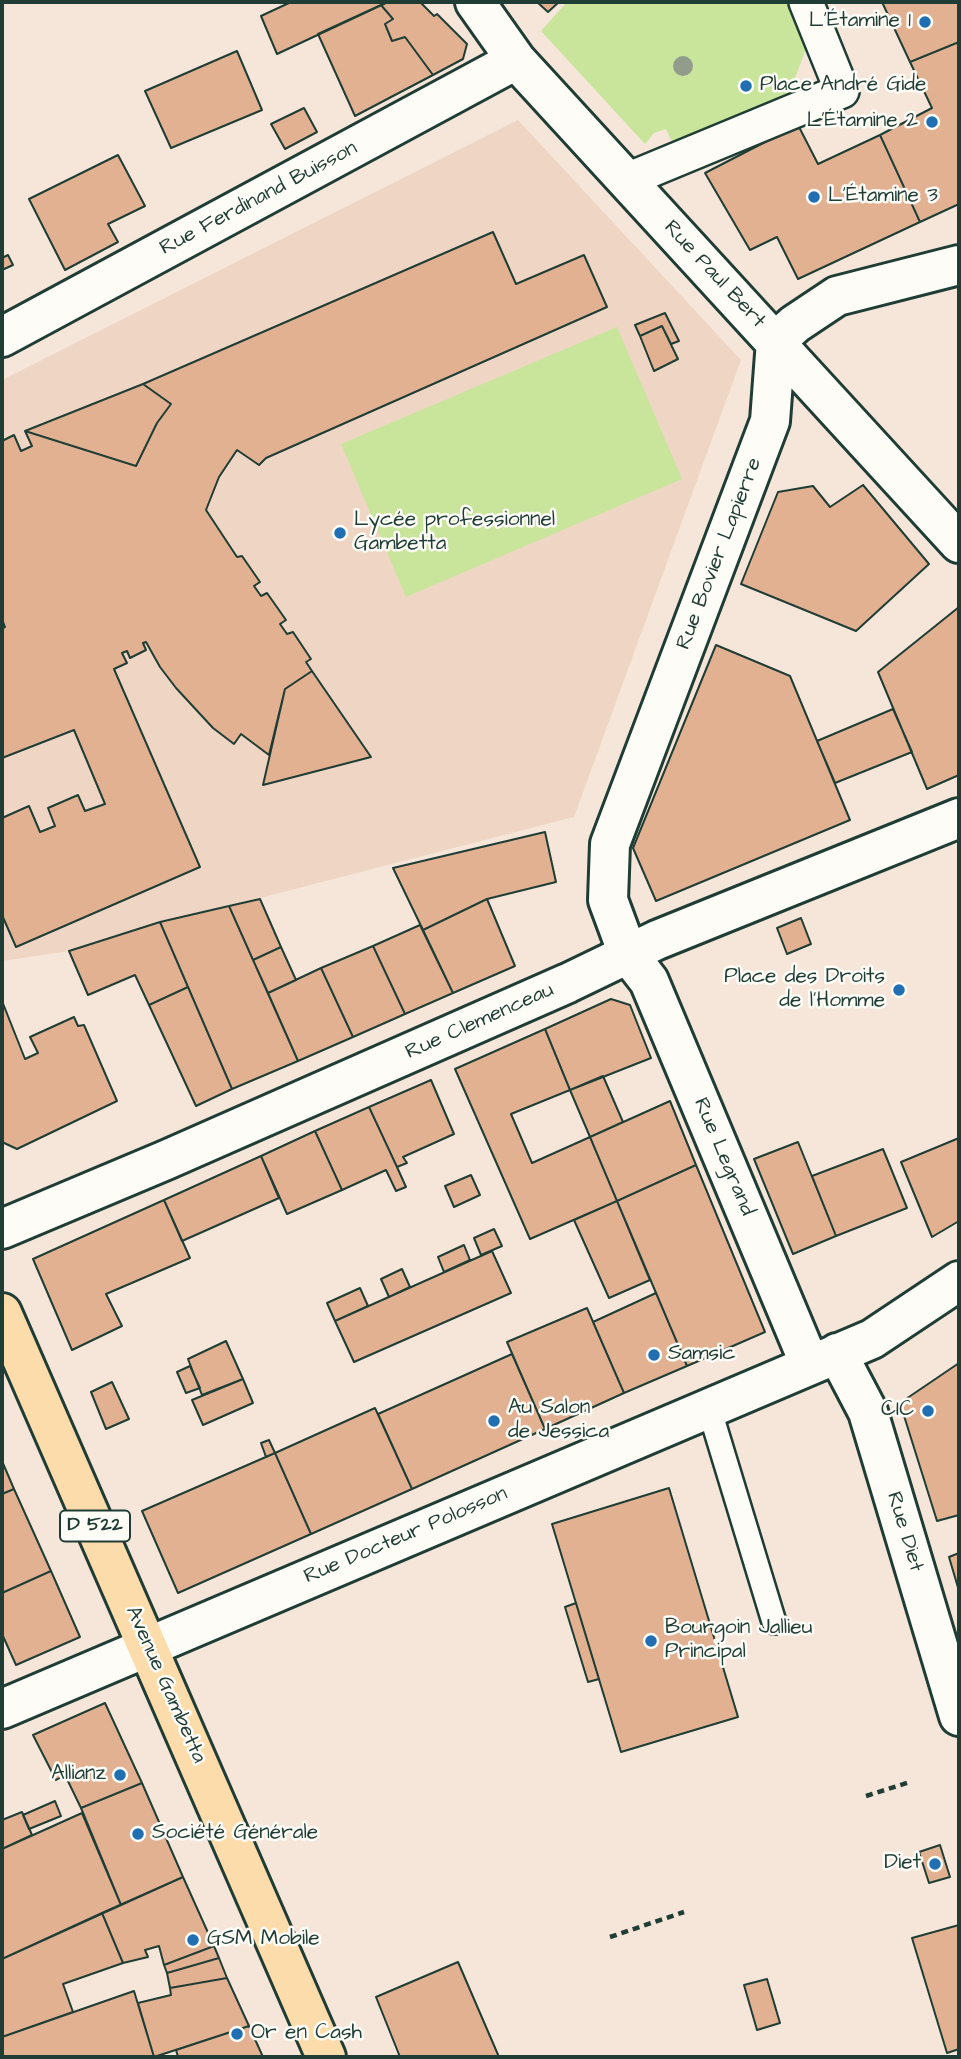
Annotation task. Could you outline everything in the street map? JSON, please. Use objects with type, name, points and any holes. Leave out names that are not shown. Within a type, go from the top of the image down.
[{"type":"main road","name":"Avenue Gambetta","points":[[2,1313],[326,2057]]},
{"type":"street","name":"Rue Paul Bert","points":[[475,2],[516,60],[959,543]]},
{"type":"street","points":[[627,180],[842,91],[806,2]]},
{"type":"street","name":"Rue Ferdinand Buisson","points":[[2,337],[516,60]]},
{"type":"street","points":[[776,341],[795,324],[837,296],[959,265]]},
{"type":"street","name":"Rue Bovier Lapierre","points":[[628,954],[608,900],[610,844],[770,421],[776,341]]},
{"type":"street","name":"Rue Clemenceau","points":[[2,1229],[543,995],[657,940],[959,818]]},
{"type":"street","name":"Rue Legrand","points":[[628,954],[649,981],[824,1359]]},
{"type":"street","name":"Rue Docteur Polosson","points":[[2,1709],[872,1339],[959,1281]]},
{"type":"street","name":"Rue Diet","points":[[824,1359],[868,1412],[959,1716]]},
{"type":"lane","points":[[709,1408],[774,1622]]},
{"type":"path","points":[[866,1796],[909,1782]]},
{"type":"path","points":[[610,1937],[684,1912]]},
{"type":"shaded area","name":"Lycée professionnel Gambetta","points":[[518,120],[741,360],[574,817],[229,906],[69,951],[2,961],[2,380]]},
{"type":"green space","points":[[567,2],[790,2],[807,46],[788,97],[674,146],[666,129],[654,133],[645,144],[541,31]]},
{"type":"green space","points":[[617,327],[682,479],[406,597],[341,444]]},
{"type":"building","points":[[291,2],[388,2],[277,54],[261,16]]},
{"type":"building","points":[[388,2],[420,2],[434,16],[437,14],[467,44],[463,59],[433,75],[405,37],[392,41],[385,24],[393,19],[381,5]]},
{"type":"building","points":[[537,2],[559,2],[548,12]]},
{"type":"building","name":"L'Étamine 1","points":[[882,2],[959,2],[959,42],[910,62]]},
{"type":"building","points":[[381,5],[393,19],[385,24],[392,41],[405,37],[433,75],[355,116],[318,34]]},
{"type":"building","name":"L'Étamine 2","points":[[959,42],[959,204],[920,222],[880,135],[932,108],[910,62]]},
{"type":"building","points":[[237,51],[262,110],[171,148],[145,91]]},
{"type":"building","points":[[304,108],[317,132],[285,149],[271,124]]},
{"type":"building","name":"L'Étamine 3","points":[[798,125],[818,164],[880,135],[920,222],[798,279],[777,237],[750,250],[705,173]]},
{"type":"building","points":[[118,155],[145,206],[108,224],[118,242],[65,270],[29,199]]},
{"type":"building","points":[[493,232],[516,284],[584,255],[607,307],[266,458],[259,465],[237,450],[219,477],[206,510],[237,557],[242,556],[260,582],[254,586],[261,596],[267,593],[286,620],[280,624],[287,634],[293,632],[311,659],[306,662],[312,671],[285,689],[269,755],[241,734],[234,744],[213,728],[176,688],[146,642],[143,643],[146,650],[130,658],[127,651],[122,653],[127,663],[114,669],[200,867],[16,947],[2,915],[2,818],[29,806],[40,832],[55,826],[48,808],[78,795],[85,811],[105,804],[74,730],[2,758],[2,629],[5,627],[2,619],[2,441],[14,435],[21,451],[32,446],[25,431],[136,466],[157,423],[171,404],[143,384]]},
{"type":"building","points":[[8,255],[13,265],[2,270],[2,258]]},
{"type":"building","points":[[665,313],[679,341],[671,344],[662,326],[640,336],[635,325]]},
{"type":"building","points":[[662,326],[678,359],[654,371],[640,336]]},
{"type":"building","points":[[143,384],[171,404],[157,423],[136,466],[25,431]]},
{"type":"building","points":[[863,485],[929,564],[856,631],[741,584],[778,492],[813,486],[830,507]]},
{"type":"building","points":[[959,607],[959,775],[927,789],[878,672]]},
{"type":"building","points":[[716,645],[790,676],[850,820],[656,901],[633,848]]},
{"type":"building","points":[[312,671],[371,757],[263,785],[285,689]]},
{"type":"building","points":[[893,709],[912,752],[835,783],[817,741]]},
{"type":"building","points":[[545,832],[556,882],[487,899],[423,930],[393,868]]},
{"type":"building","points":[[260,899],[281,947],[253,960],[229,906]]},
{"type":"building","points":[[487,899],[515,966],[453,993],[423,930]]},
{"type":"building","points":[[229,906],[298,1061],[232,1089],[160,922]]},
{"type":"building","points":[[801,918],[811,944],[787,954],[777,928]]},
{"type":"building","points":[[160,922],[188,987],[149,1005],[135,975],[88,995],[69,951]]},
{"type":"building","points":[[420,925],[453,993],[405,1014],[373,946]]},
{"type":"building","points":[[373,946],[405,1014],[353,1037],[321,968]]},
{"type":"building","points":[[281,947],[296,980],[268,993],[253,960]]},
{"type":"building","points":[[321,968],[353,1037],[298,1061],[268,993]]},
{"type":"building","points":[[188,987],[232,1089],[196,1106],[149,1005]]},
{"type":"building","points":[[611,999],[630,1005],[651,1058],[570,1090],[545,1029]]},
{"type":"building","points":[[2,1001],[25,1059],[38,1053],[30,1037],[74,1017],[78,1026],[84,1025],[117,1101],[17,1149],[2,1142]]},
{"type":"building","points":[[545,1029],[570,1090],[511,1114],[532,1163],[590,1137],[617,1201],[530,1239],[455,1069]]},
{"type":"building","points":[[603,1076],[623,1122],[590,1137],[570,1090]]},
{"type":"building","points":[[431,1080],[454,1134],[403,1157],[407,1163],[397,1167],[369,1107]]},
{"type":"building","points":[[670,1101],[696,1165],[617,1201],[590,1137]]},
{"type":"building","points":[[369,1107],[406,1187],[396,1191],[386,1170],[342,1190],[315,1131]]},
{"type":"building","points":[[315,1131],[342,1190],[287,1214],[261,1156]]},
{"type":"building","points":[[959,1138],[959,1221],[932,1237],[901,1162]]},
{"type":"building","points":[[798,1142],[836,1236],[793,1254],[754,1159]]},
{"type":"building","points":[[883,1149],[907,1208],[836,1236],[812,1176]]},
{"type":"building","points":[[261,1156],[279,1198],[182,1241],[164,1200]]},
{"type":"building","points":[[696,1165],[765,1332],[687,1366],[617,1201]]},
{"type":"building","points":[[471,1175],[480,1195],[454,1207],[445,1186]]},
{"type":"building","points":[[164,1200],[190,1258],[106,1294],[122,1326],[72,1350],[33,1259]]},
{"type":"building","points":[[617,1201],[650,1280],[609,1298],[574,1220]]},
{"type":"building","points":[[494,1229],[502,1246],[481,1255],[474,1238]]},
{"type":"building","points":[[464,1245],[470,1260],[444,1272],[438,1257]]},
{"type":"building","points":[[492,1251],[511,1293],[354,1362],[335,1321]]},
{"type":"building","points":[[402,1269],[410,1287],[389,1297],[381,1279]]},
{"type":"building","points":[[360,1288],[368,1306],[335,1321],[327,1303]]},
{"type":"building","points":[[656,1293],[687,1366],[624,1393],[593,1322]]},
{"type":"building","points":[[587,1308],[624,1393],[545,1429],[507,1342]]},
{"type":"building","points":[[226,1341],[243,1379],[202,1395],[188,1359]]},
{"type":"building","points":[[512,1354],[545,1429],[412,1489],[378,1414]]},
{"type":"building","points":[[959,1363],[959,1515],[937,1521],[900,1403]]},
{"type":"building","points":[[190,1366],[200,1388],[186,1393],[177,1372]]},
{"type":"building","points":[[243,1379],[253,1403],[203,1425],[192,1400]]},
{"type":"building","points":[[112,1382],[129,1419],[106,1429],[91,1392]]},
{"type":"building","points":[[375,1408],[412,1489],[311,1534],[275,1453]]},
{"type":"building","points":[[269,1440],[275,1453],[266,1457],[261,1443]]},
{"type":"building","points":[[275,1453],[311,1534],[178,1593],[142,1511]]},
{"type":"building","points":[[2,1461],[14,1489],[2,1494]]},
{"type":"building","name":"Bourgoin Jallieu Principal","points":[[669,1488],[738,1717],[621,1752],[552,1524]]},
{"type":"building","points":[[14,1489],[51,1571],[2,1593],[2,1494]]},
{"type":"building","points":[[959,1553],[959,1591],[949,1557]]},
{"type":"building","points":[[51,1571],[80,1637],[16,1665],[2,1634],[2,1593]]},
{"type":"building","points":[[576,1603],[599,1679],[588,1682],[565,1607]]},
{"type":"building","points":[[105,1703],[142,1783],[81,1808],[65,1775],[56,1780],[33,1735]]},
{"type":"building","points":[[142,1783],[183,1877],[121,1905],[81,1808]]},
{"type":"building","points":[[55,1801],[61,1816],[29,1829],[23,1815]]},
{"type":"building","points":[[22,1812],[32,1835],[2,1849],[2,1820]]},
{"type":"building","points":[[82,1813],[121,1905],[2,1959],[2,1849]]},
{"type":"building","name":"Diet","points":[[940,1845],[950,1877],[929,1883],[919,1852]]},
{"type":"building","points":[[183,1877],[214,1946],[164,1965],[159,1946],[145,1950],[148,1957],[123,1963],[102,1913]]},
{"type":"building","points":[[102,1913],[123,1963],[63,1984],[73,2012],[2,2037],[2,1959]]},
{"type":"building","points":[[959,1925],[959,2049],[947,2053],[912,1938]]},
{"type":"building","points":[[214,1946],[219,1958],[167,1973],[164,1965]]},
{"type":"building","points":[[219,1958],[227,1978],[170,1988],[167,1973]]},
{"type":"building","points":[[458,1962],[499,2057],[400,2057],[376,1997]]},
{"type":"building","points":[[227,1978],[249,2026],[154,2057],[138,2003],[171,1995],[170,1988]]},
{"type":"building","points":[[767,1979],[780,2023],[757,2030],[744,1985]]},
{"type":"building","points":[[134,1991],[154,2057],[2,2057],[2,2037]]},
{"type":"building","points":[[249,2026],[263,2057],[178,2057],[176,2050]]},
{"type":"place","name":"L'Étamine 1","points":[[925,22]]},
{"type":"place","name":"Place André Gide","points":[[746,86]]},
{"type":"place","name":"L'Étamine 2","points":[[932,122]]},
{"type":"place","name":"L'Étamine 3","points":[[814,197]]},
{"type":"place","name":"Lycée professionnel Gambetta","points":[[340,533]]},
{"type":"place","name":"Place des Droits de l'Homme","points":[[899,990]]},
{"type":"place","name":"Samsic","points":[[654,1355]]},
{"type":"place","name":"CIC","points":[[928,1411]]},
{"type":"place","name":"Au Salon de Jessica","points":[[494,1421]]},
{"type":"place","name":"Bourgoin Jallieu Principal","points":[[651,1641]]},
{"type":"place","name":"Allianz","points":[[120,1775]]},
{"type":"place","name":"Société Générale","points":[[138,1834]]},
{"type":"place","name":"Diet","points":[[935,1864]]},
{"type":"place","name":"GSM Mobile","points":[[193,1940]]},
{"type":"place","name":"Or en Cash","points":[[237,2034]]}]
